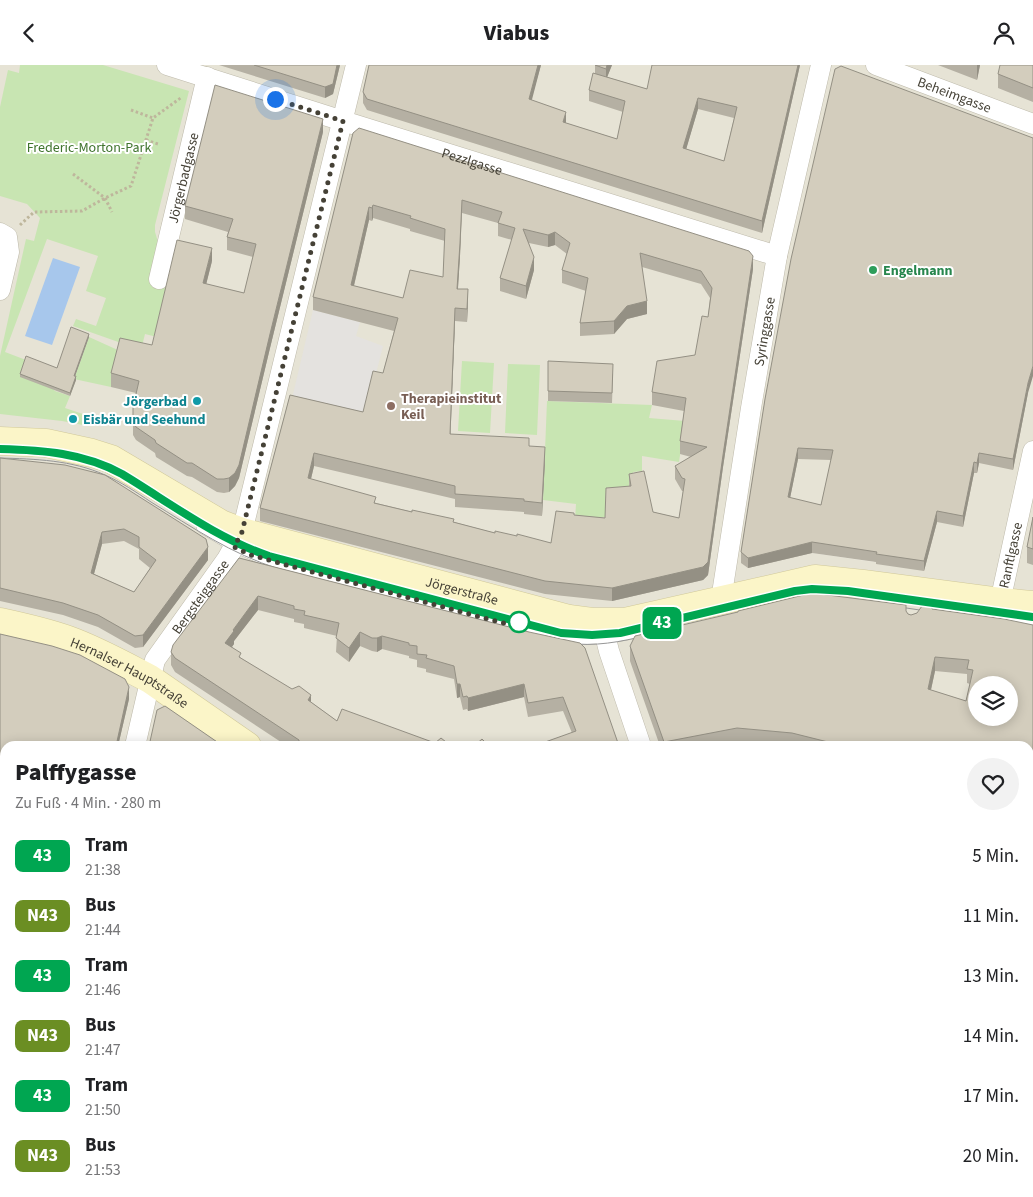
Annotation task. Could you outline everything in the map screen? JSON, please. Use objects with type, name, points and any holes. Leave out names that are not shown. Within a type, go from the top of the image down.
[{"type":"main road","name":"Jörgerstraße","points":[[0,441],[46,443],[111,459],[221,524],[238,539],[569,619],[604,631],[624,622],[814,579],[863,584],[932,598],[1033,605]]},
{"type":"main road","name":"Hernalser Hauptstraße","points":[[0,622],[68,640],[88,648],[150,679],[239,741]]},
{"type":"street","name":"Pezzlgasse","points":[[167,65],[778,256]]},
{"type":"street","name":"Bergsteiggasse","points":[[135,741],[155,660],[227,559],[238,539],[356,65]]},
{"type":"street","name":"Syringgasse","points":[[721,600],[749,417],[778,256],[821,65]]},
{"type":"street","name":"Beheimgasse","points":[[876,65],[1033,125]]},
{"type":"street","name":"Jörgerbadgasse","points":[[159,279],[207,77]]},
{"type":"street","points":[[0,290],[9,252],[4,235]]},
{"type":"street","name":"Ranftlgasse","points":[[1000,602],[1033,451]]},
{"type":"street","points":[[604,631],[638,741]]},
{"type":"lane","points":[[192,522],[238,539]]},
{"type":"lane","points":[[969,611],[1033,622]]},
{"type":"lane","points":[[604,631],[622,637],[656,629]]},
{"type":"path","points":[[4,235],[34,211],[82,211],[131,186],[154,118],[131,110]]},
{"type":"path","points":[[146,140],[158,144]]},
{"type":"path","points":[[73,174],[105,198],[112,212]]},
{"type":"shaded area","points":[[0,65],[1033,65],[1033,741],[0,741]],"holes":[[[838,440],[874,562],[812,553]]]},
{"type":"shaded area","points":[[313,310],[360,322],[356,336],[383,346],[363,425],[290,407]]},
{"type":"green space","name":"Frederic-Morton-Park","points":[[20,65],[103,65],[189,91],[155,225],[159,245],[150,282],[170,287],[157,337],[145,334],[141,350],[73,326],[76,319],[96,326],[106,298],[86,291],[98,256],[47,239],[5,352],[26,360],[55,391],[70,396],[65,408],[83,414],[83,425],[0,414],[0,356],[26,239],[34,241],[40,218],[27,204],[0,196],[0,107],[8,70],[19,73]]},
{"type":"green space","points":[[89,337],[120,351],[111,387],[74,379]]},
{"type":"green space","points":[[462,361],[494,363],[490,433],[458,431]]},
{"type":"green space","points":[[508,364],[540,365],[537,435],[505,433]]},
{"type":"green space","points":[[547,401],[652,405],[649,418],[685,421],[679,462],[642,456],[642,471],[633,472],[634,486],[605,517],[575,520],[576,504],[543,500]]},
{"type":"water","points":[[53,258],[80,267],[52,345],[25,336]]},
{"type":"building","points":[[254,65],[337,65],[333,84],[325,87]]},
{"type":"building","points":[[369,65],[538,65],[529,99],[566,112],[563,122],[617,139],[625,101],[589,90],[593,73],[647,89],[652,65],[798,65],[762,221],[367,99],[363,92]],"holes":[[[698,98],[737,107],[724,161],[683,148]]]},
{"type":"building","points":[[595,65],[607,65],[606,69]]},
{"type":"building","points":[[1000,65],[1033,65],[1033,88],[998,74]]},
{"type":"building","points":[[841,66],[1033,138],[1033,366],[1013,459],[979,453],[977,463],[974,462],[963,516],[937,511],[924,561],[812,542],[748,558],[741,552],[765,399],[791,259],[835,69]],"holes":[[[798,448],[833,450],[821,505],[788,497]]]},
{"type":"building","points":[[215,85],[323,119],[239,465],[235,473],[229,478],[224,479],[217,479],[192,463],[187,463],[156,443],[155,440],[136,427],[133,422],[133,407],[139,381],[111,373],[120,338],[152,345],[177,240],[212,248],[203,283],[244,293],[256,244],[227,237],[233,219],[185,206]]},
{"type":"building","points":[[359,128],[749,251],[753,256],[708,562],[703,567],[612,588],[545,581],[260,508],[290,395],[363,412],[373,371],[383,373],[398,318],[313,297],[353,133]],"holes":[[[462,200],[502,212],[498,223],[515,228],[500,278],[526,286],[534,257],[523,229],[548,235],[555,232],[570,243],[562,270],[588,278],[580,323],[614,321],[627,306],[647,301],[640,253],[701,271],[712,288],[708,317],[702,316],[695,355],[657,361],[652,392],[686,398],[680,441],[707,447],[675,466],[682,478],[685,479],[679,518],[653,512],[644,471],[629,474],[631,486],[606,488],[605,518],[556,511],[551,543],[517,534],[517,536],[495,531],[495,533],[453,522],[454,519],[374,503],[376,497],[308,478],[314,453],[455,486],[455,494],[524,499],[524,501],[542,503],[545,447],[529,446],[529,438],[450,434],[455,308],[467,309],[468,289],[457,289]],[[373,205],[411,216],[410,218],[445,229],[443,277],[410,270],[403,298],[351,285],[369,207],[372,208]]]},
{"type":"building","points":[[71,327],[89,334],[70,393],[20,374],[26,356],[57,368]]},
{"type":"building","points":[[548,361],[613,364],[612,393],[548,391]]},
{"type":"building","points":[[0,458],[65,465],[105,475],[206,539],[208,547],[143,635],[135,636],[98,615],[63,603],[0,588]],"holes":[[[124,529],[139,537],[139,547],[156,560],[134,592],[91,573],[102,532]]]},
{"type":"building","points":[[1033,517],[1033,549],[1027,547]]},
{"type":"building","points":[[239,558],[529,632],[580,643],[585,648],[617,741],[548,741],[576,731],[563,697],[528,703],[524,684],[468,698],[467,696],[463,697],[460,684],[457,684],[454,666],[426,658],[427,655],[417,654],[417,646],[382,636],[372,638],[360,632],[349,648],[336,638],[339,623],[304,615],[305,611],[294,609],[294,606],[258,596],[225,643],[241,653],[239,657],[292,689],[299,686],[311,695],[308,700],[337,721],[342,709],[430,741],[299,741],[175,658],[171,652],[173,645]]},
{"type":"building","points":[[812,593],[906,605],[906,611],[911,615],[917,613],[922,606],[1033,625],[1033,741],[824,741],[792,733],[737,728],[664,741],[630,646],[635,636]]},
{"type":"building","points":[[0,634],[52,646],[80,655],[125,679],[129,687],[117,741],[0,741]]},
{"type":"building","points":[[165,706],[216,741],[150,741],[157,710]]},
{"type":"tram line","points":[[0,449],[47,452],[93,461],[122,474],[230,540],[269,556],[561,633],[592,635],[620,633],[795,591],[811,589],[842,590],[1033,617]]},
{"type":"tram line","name":"43","points":[[0,449],[46,451],[83,458],[104,465],[114,469],[224,537],[246,548],[283,561],[561,633],[579,635],[620,633],[795,591],[812,589],[848,591],[1033,617]]},
{"type":"tram line","points":[[0,458],[67,463],[105,475],[228,548],[279,569]]},
{"type":"tram line","points":[[893,606],[933,612]]},
{"type":"tram line","points":[[567,643],[608,643],[648,635]]},
{"type":"place","name":"Engelmann","points":[[873,270]]},
{"type":"place","name":"Jörgerbad","points":[[197,401]]},
{"type":"place","name":"Therapieinstitut Keil","points":[[391,406]]},
{"type":"place","name":"Eisbär und Seehund","points":[[73,419]]},
{"type":"route","points":[[275,99],[343,121],[242,532],[234,547],[260,558],[518,627],[519,622]]}]
